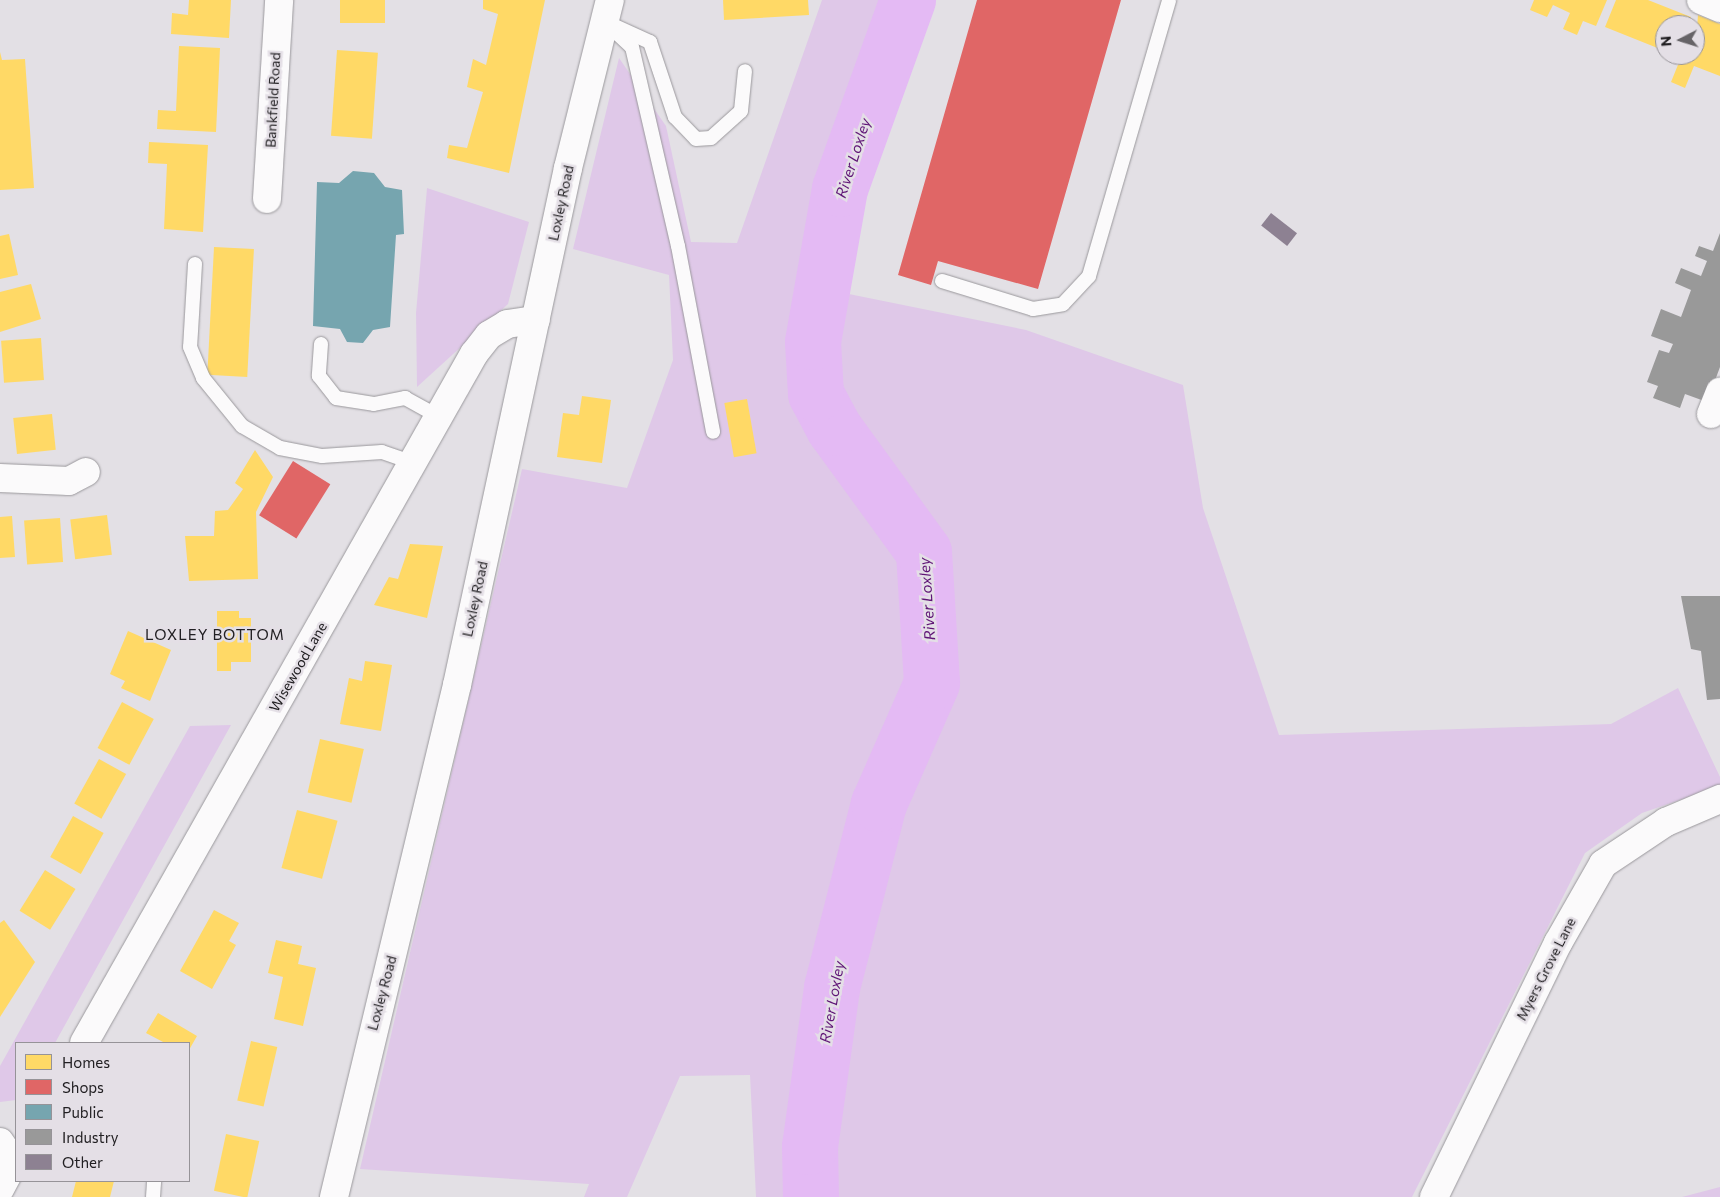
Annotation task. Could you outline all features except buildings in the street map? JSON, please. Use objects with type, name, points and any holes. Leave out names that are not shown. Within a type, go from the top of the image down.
[{"type":"street","name":"Bankfield Road","points":[[267,199],[279,0]]},
{"type":"street","points":[[1701,0],[1720,8]]},
{"type":"street","name":"Loxley Road","points":[[334,1197],[457,685],[568,168],[608,12]]},
{"type":"street","name":"Wisewood Lane","points":[[85,1042],[439,417],[489,335],[507,324],[536,320]]},
{"type":"street","points":[[0,478],[69,480],[86,472]]},
{"type":"street","name":"Myers Grove Lane","points":[[1434,1197],[1558,943],[1603,864],[1666,822],[1720,799]]},
{"type":"street","points":[[0,1189],[10,1155]]},
{"type":"lane","points":[[942,281],[1033,309],[1063,304],[1089,276],[1169,0]]},
{"type":"lane","points":[[608,12],[650,42],[675,117],[696,139],[711,138],[741,110],[745,71]]},
{"type":"lane","points":[[608,12],[632,47],[678,246],[713,432]]},
{"type":"lane","points":[[195,264],[190,347],[202,378],[242,426],[280,448],[322,456],[382,452],[414,463]]},
{"type":"lane","points":[[321,344],[319,376],[336,398],[374,404],[404,398],[439,417]]},
{"type":"lane","points":[[153,1197],[154,1182]]},
{"type":"shaded area","points":[[822,0],[922,0],[839,292],[1026,330],[1183,385],[1203,508],[1279,735],[1611,724],[1678,688],[1720,777],[1720,786],[1642,813],[1585,853],[1412,1197],[756,1197],[750,1075],[680,1076],[627,1197],[584,1197],[589,1184],[360,1169],[522,469],[627,488],[673,360],[669,275],[573,249],[619,58],[666,126],[691,242],[737,243]]},
{"type":"shaded area","points":[[427,188],[529,222],[508,304],[417,387],[416,313]]},
{"type":"shaded area","points":[[231,725],[56,1042],[15,1042],[15,1100],[0,1102],[0,1066],[190,726]]},
{"type":"shaded area","points":[[1720,1187],[1720,1197],[1682,1197]]},
{"type":"waterway","name":"River Loxley","points":[[811,1197],[810,1147],[832,988],[879,804],[932,683],[924,552],[834,428],[816,394],[813,342],[840,189],[908,0]]},
{"type":"district","name":"LOXLEY BOTTOM","points":[[215,635]]}]
